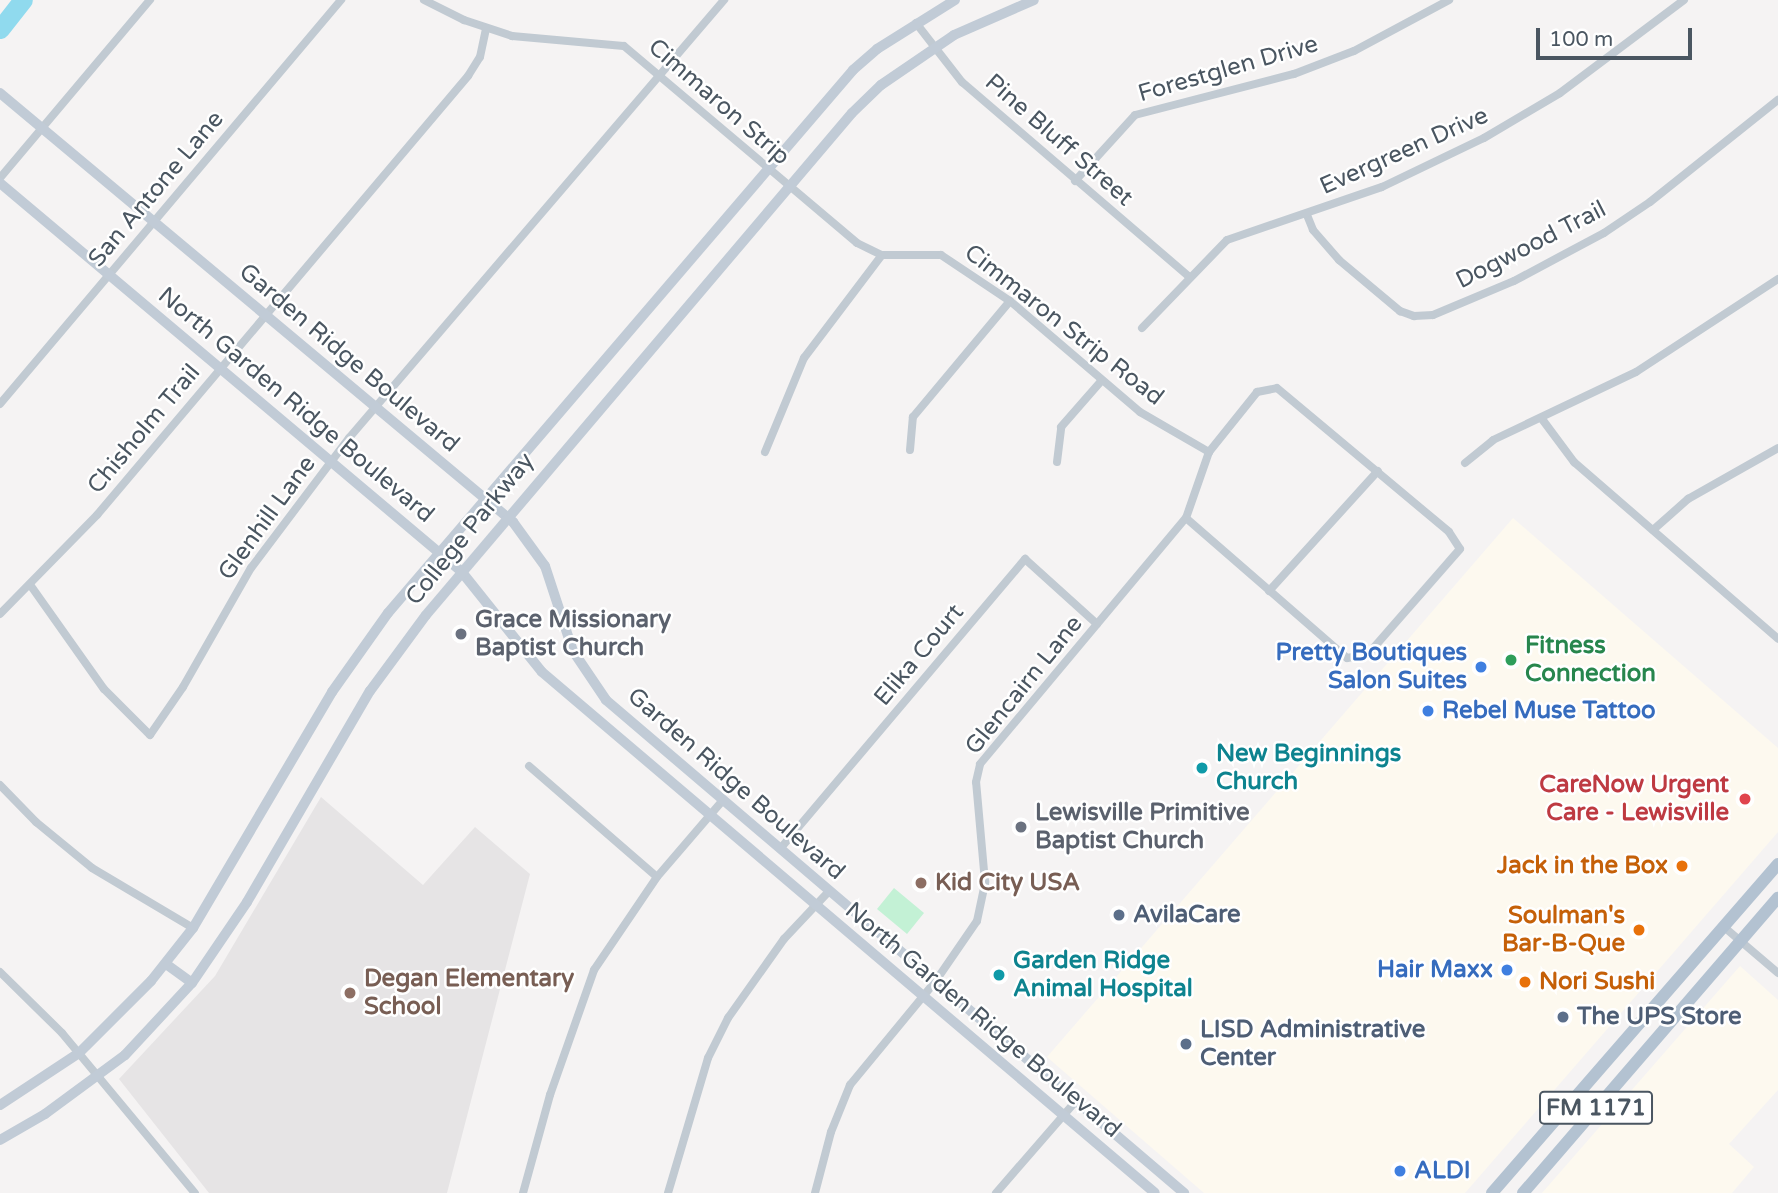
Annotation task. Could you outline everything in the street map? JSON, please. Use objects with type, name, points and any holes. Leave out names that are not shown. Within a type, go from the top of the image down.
[{"type":"main road","name":"College Parkway","points":[[0,1105],[79,1053],[166,964],[193,928],[332,692],[388,612],[766,168],[853,70],[916,23],[955,0]]},
{"type":"main road","name":"College Parkway","points":[[0,1140],[97,1075],[154,1028],[192,984],[247,902],[370,691],[461,571],[787,186],[881,85],[934,48],[983,19],[1034,0]]},
{"type":"main road","name":"Garden Ridge Boulevard","points":[[0,93],[523,532],[545,566],[573,651],[606,700],[1184,1193]]},
{"type":"main road","name":"North Garden Ridge Boulevard","points":[[0,180],[461,571],[542,672],[1156,1193]]},
{"type":"main road","name":"FM 1171","points":[[1492,1193],[1778,864]]},
{"type":"main road","name":"FM 1171","points":[[1523,1193],[1778,898]]},
{"type":"main road","points":[[166,964],[192,984]]},
{"type":"main road","points":[[1540,1138],[1558,1153]]},
{"type":"main road","points":[[1156,1193],[1168,1179]]},
{"type":"street","points":[[0,180],[150,0]]},
{"type":"street","name":"San Antone Lane","points":[[0,404],[341,0]]},
{"type":"street","name":"Cimmaron Strip","points":[[424,0],[486,29],[542,40],[624,46],[787,186]]},
{"type":"street","name":"Glenhill Lane","points":[[31,586],[104,689],[150,735],[183,687],[251,568],[331,461],[374,407],[724,0]]},
{"type":"street","name":"Forestglen Drive","points":[[1075,181],[1135,115],[1294,74],[1354,51],[1449,0]]},
{"type":"street","name":"Evergreen Drive","points":[[1142,328],[1188,276],[1227,240],[1307,215],[1382,187],[1484,138],[1560,93],[1684,0]]},
{"type":"street","name":"Pine Bluff Street","points":[[916,23],[962,82],[1188,276]]},
{"type":"street","name":"Chisholm Trail","points":[[0,614],[31,586],[97,515],[468,76],[480,57],[486,29]]},
{"type":"street","name":"Dogwood Trail","points":[[1307,215],[1312,230],[1339,260],[1400,311],[1414,317],[1433,316],[1514,281],[1604,233],[1650,202],[1778,100]]},
{"type":"street","name":"Cimmaron Strip Road","points":[[787,186],[857,243],[882,255],[941,255],[1010,301],[1140,412],[1209,452]]},
{"type":"street","points":[[765,452],[804,358],[882,255]]},
{"type":"street","points":[[1465,463],[1493,440],[1542,419],[1685,343],[1778,279]]},
{"type":"street","points":[[910,450],[914,417],[1010,301]]},
{"type":"street","points":[[1057,463],[1061,427],[1102,380]]},
{"type":"street","name":"Glencairn Lane","points":[[815,1193],[831,1132],[850,1085],[934,982],[977,921],[985,882],[976,782],[980,764],[1185,518],[1209,452],[1257,392],[1277,388],[1378,471]]},
{"type":"street","points":[[1542,419],[1574,462],[1778,639]]},
{"type":"street","points":[[1653,530],[1672,509],[1778,447]]},
{"type":"street","points":[[1185,518],[1269,591],[1347,658],[1368,654],[1460,549],[1449,533],[1378,471],[1269,591]]},
{"type":"street","name":"Elika Court","points":[[780,849],[1025,559],[1097,624]]},
{"type":"street","points":[[529,766],[657,877]]},
{"type":"street","points":[[0,785],[36,822],[92,868],[193,928]]},
{"type":"street","points":[[523,1193],[558,1069],[594,970],[657,877],[708,814],[723,800]]},
{"type":"street","points":[[668,1193],[717,1039],[753,980],[829,891]]},
{"type":"street","points":[[1724,927],[1778,973]]},
{"type":"street","points":[[0,972],[79,1053],[195,1193]]},
{"type":"street","points":[[996,1193],[1076,1101]]},
{"type":"shaded area","points":[[1513,518],[1778,748],[1778,832],[1465,1193],[1204,1193],[1047,1057]]},
{"type":"shaded area","name":"Degan Elementary School","points":[[321,797],[423,885],[475,827],[530,874],[447,1193],[209,1193],[119,1079],[215,976]]},
{"type":"shaded area","points":[[1740,966],[1778,1000],[1778,1090],[1729,1144],[1754,1167],[1732,1193],[1542,1193]]},
{"type":"green space","points":[[894,888],[924,913],[907,934],[877,909]]},
{"type":"waterway","points":[[0,29],[23,0]]},
{"type":"place","name":"Grace Missionary Baptist Church","points":[[461,634]]},
{"type":"place","name":"Fitness Connection","points":[[1511,660]]},
{"type":"place","name":"Pretty Boutiques Salon Suites","points":[[1481,667]]},
{"type":"place","name":"Rebel Muse Tattoo","points":[[1428,711]]},
{"type":"place","name":"New Beginnings Church","points":[[1202,768]]},
{"type":"place","name":"CareNow Urgent Care - Lewisville","points":[[1745,799]]},
{"type":"place","name":"Lewisville Primitive Baptist Church","points":[[1021,827]]},
{"type":"place","name":"Jack in the Box","points":[[1682,866]]},
{"type":"place","name":"Kid City USA","points":[[921,883]]},
{"type":"place","name":"AvilaCare","points":[[1119,915]]},
{"type":"place","name":"Soulman's Bar-B-Que","points":[[1639,930]]},
{"type":"place","name":"Hair Maxx","points":[[1507,970]]},
{"type":"place","name":"Garden Ridge Animal Hospital","points":[[999,975]]},
{"type":"place","name":"Nori Sushi","points":[[1525,982]]},
{"type":"place","name":"Degan Elementary School","points":[[350,993]]},
{"type":"place","name":"The UPS Store","points":[[1563,1017]]},
{"type":"place","name":"LISD Administrative Center","points":[[1186,1044]]},
{"type":"place","name":"ALDI","points":[[1400,1171]]}]
